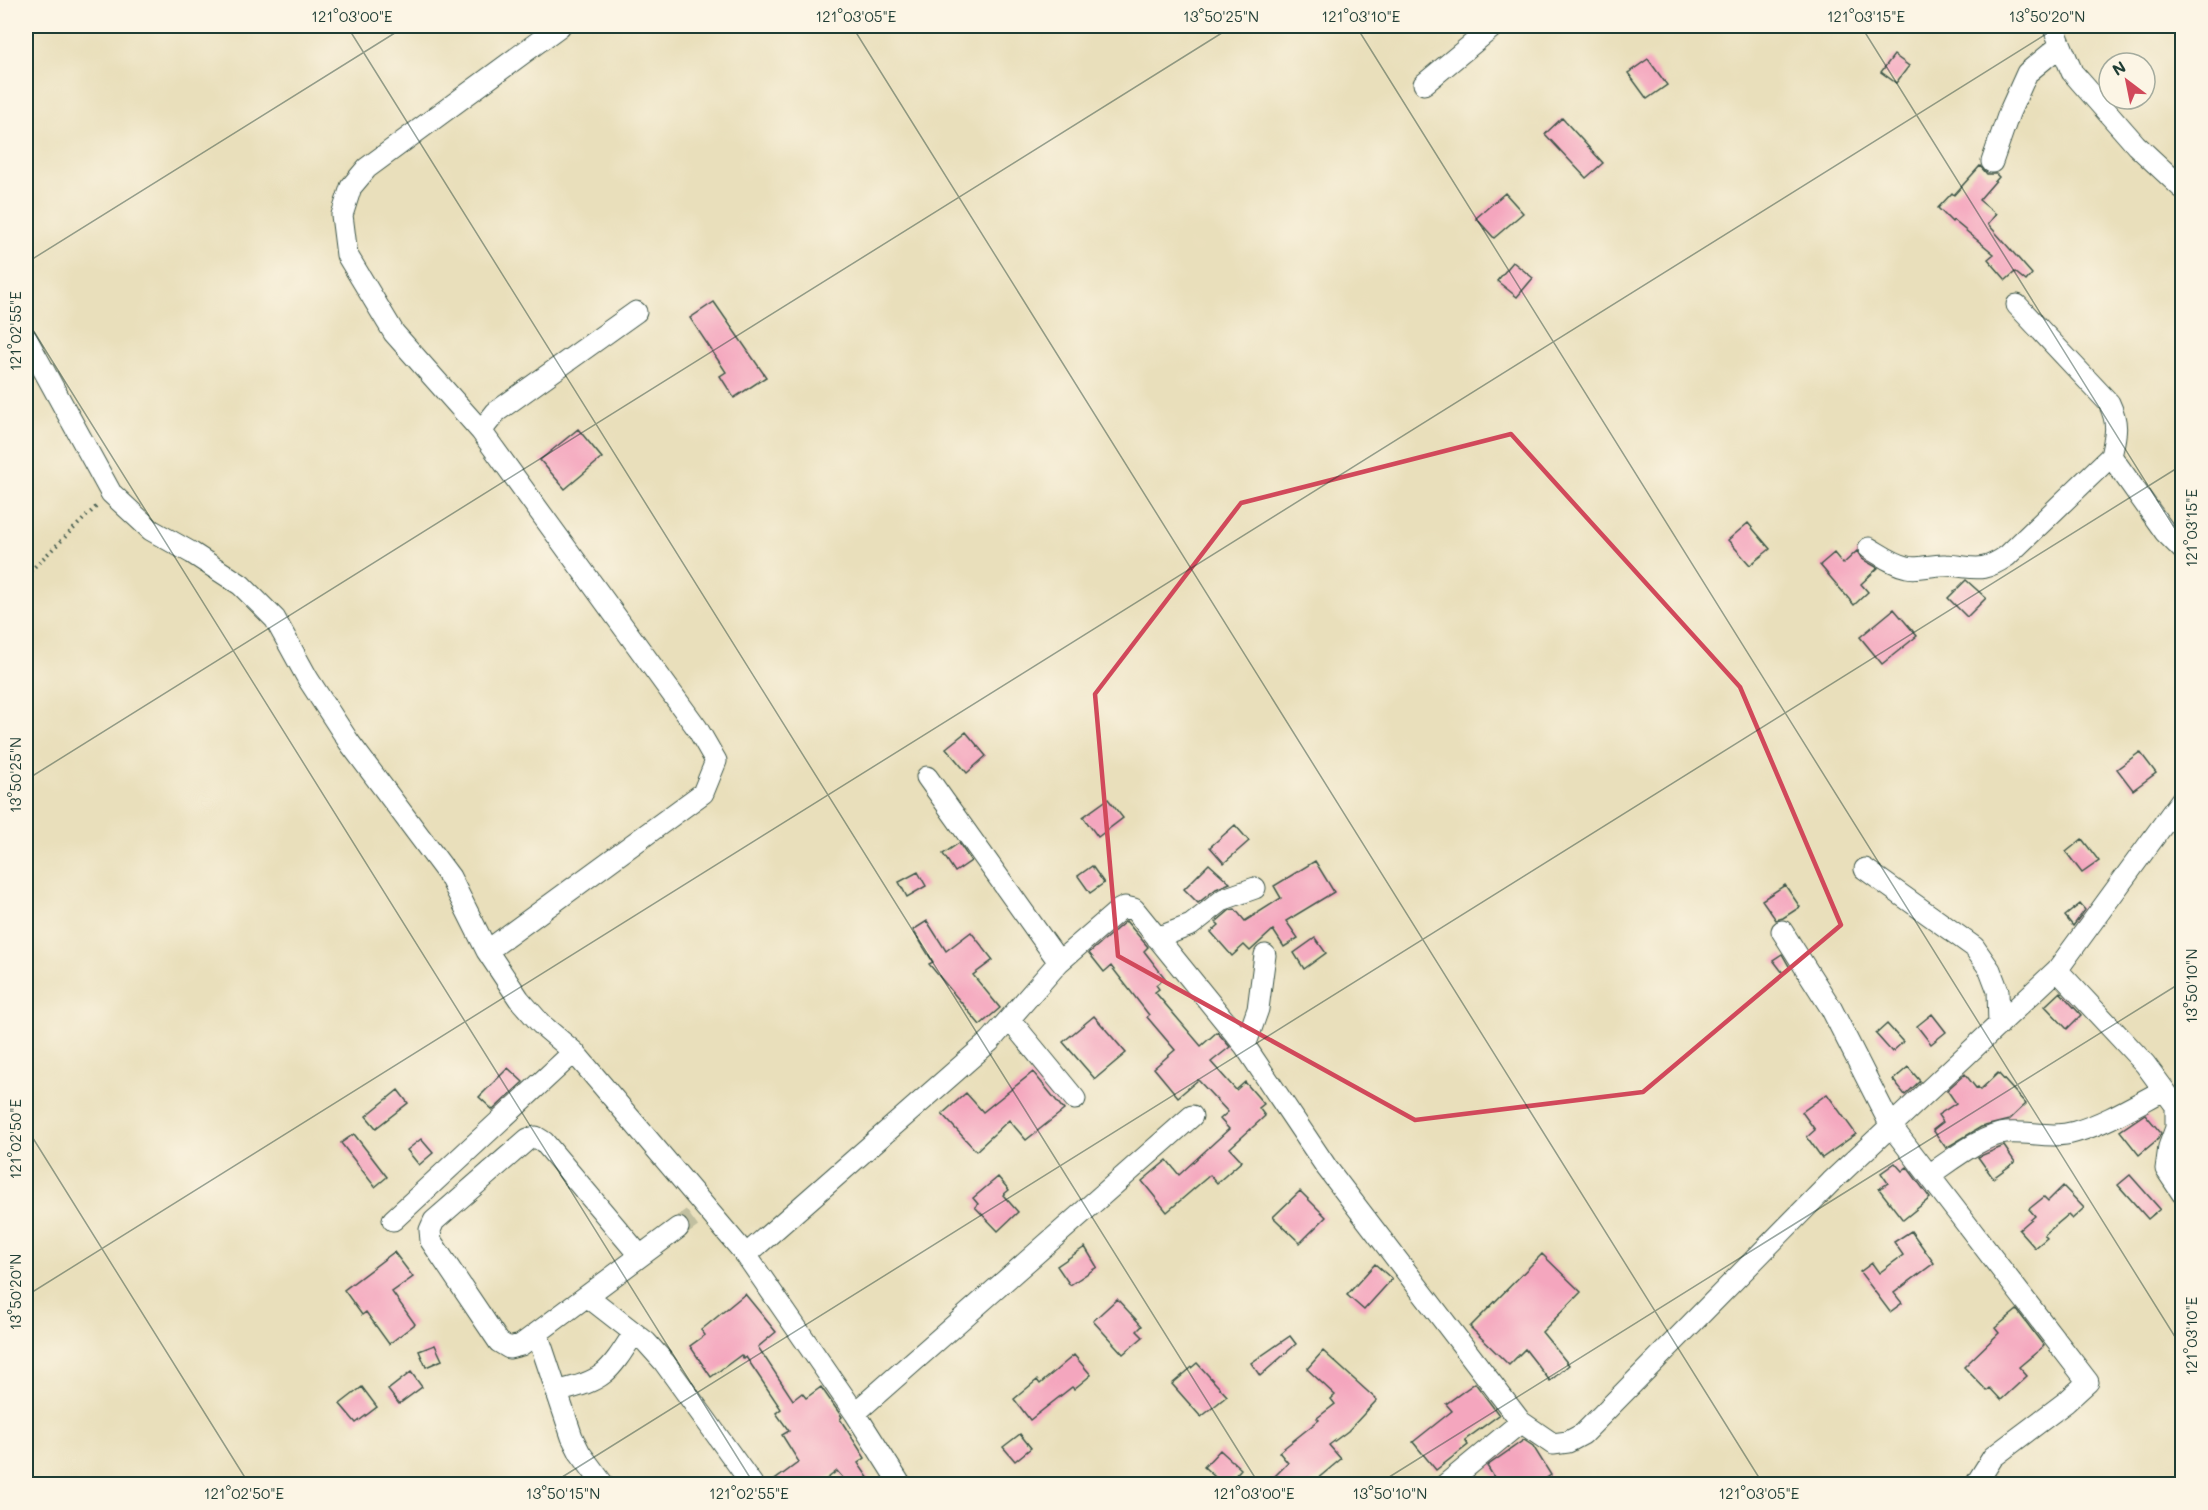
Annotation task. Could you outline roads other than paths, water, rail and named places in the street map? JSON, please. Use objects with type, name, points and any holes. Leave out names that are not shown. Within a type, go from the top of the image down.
[{"type":"street","points":[[487,951],[703,793],[716,761],[697,728],[481,431],[394,333],[347,255],[342,215],[351,187],[367,168],[560,26]]},
{"type":"street","points":[[1424,84],[1494,26]]},
{"type":"street","points":[[2053,26],[2073,72],[2136,145],[2182,188]]},
{"type":"street","points":[[1992,162],[2009,113],[2027,73],[2061,45]]},
{"type":"street","points":[[1869,548],[1909,568],[1944,565],[1970,569],[1992,566],[2007,556],[2111,456],[2117,428],[2109,403],[2017,305]]},
{"type":"street","points":[[481,431],[496,412],[636,312]]},
{"type":"street","points":[[26,338],[111,493],[151,530],[241,585],[275,619],[308,679],[349,741],[450,877],[487,951],[526,1007],[541,1024],[574,1052],[692,1218],[746,1255],[855,1413],[900,1485]]},
{"type":"street","points":[[2111,456],[2165,531],[2182,549]]},
{"type":"street","points":[[927,777],[1059,962]]},
{"type":"street","points":[[746,1255],[990,1041],[1059,962],[1085,938],[1125,907],[1134,909],[1245,1046],[1327,1168],[1521,1422],[1553,1444],[1568,1442],[1583,1434],[1831,1182],[2057,970],[2182,799]]},
{"type":"street","points":[[1865,869],[1974,947],[1990,970],[1998,991],[1999,1025]]},
{"type":"street","points":[[1157,938],[1191,926],[1224,899],[1255,888]]},
{"type":"street","points":[[1782,931],[1831,1008],[1891,1126],[2088,1382],[2066,1402],[1993,1457],[1976,1485]]},
{"type":"street","points":[[1245,1046],[1258,1009],[1265,955]]},
{"type":"street","points":[[2057,970],[2145,1064],[2176,1106],[2176,1128],[2169,1147],[2166,1169],[2182,1193]]},
{"type":"street","points":[[1010,1020],[1075,1099]]},
{"type":"street","points":[[393,1220],[574,1052]]},
{"type":"street","points":[[1929,1174],[1995,1134],[2008,1132],[2055,1136],[2075,1132],[2112,1117],[2164,1090]]},
{"type":"street","points":[[855,1413],[1192,1116]]},
{"type":"street","points":[[640,1256],[544,1142],[536,1137],[528,1139],[434,1221],[430,1230],[431,1241],[499,1341],[509,1348],[521,1345],[692,1218]]},
{"type":"street","points":[[587,1296],[646,1342],[664,1362],[752,1485]]},
{"type":"street","points":[[537,1333],[572,1437],[580,1453],[603,1485]]},
{"type":"street","points":[[558,1391],[597,1380],[616,1361],[634,1333]]},
{"type":"street","points":[[1446,1485],[1521,1422]]},
{"type":"tunnel","points":[[678,1228],[692,1218]]}]
